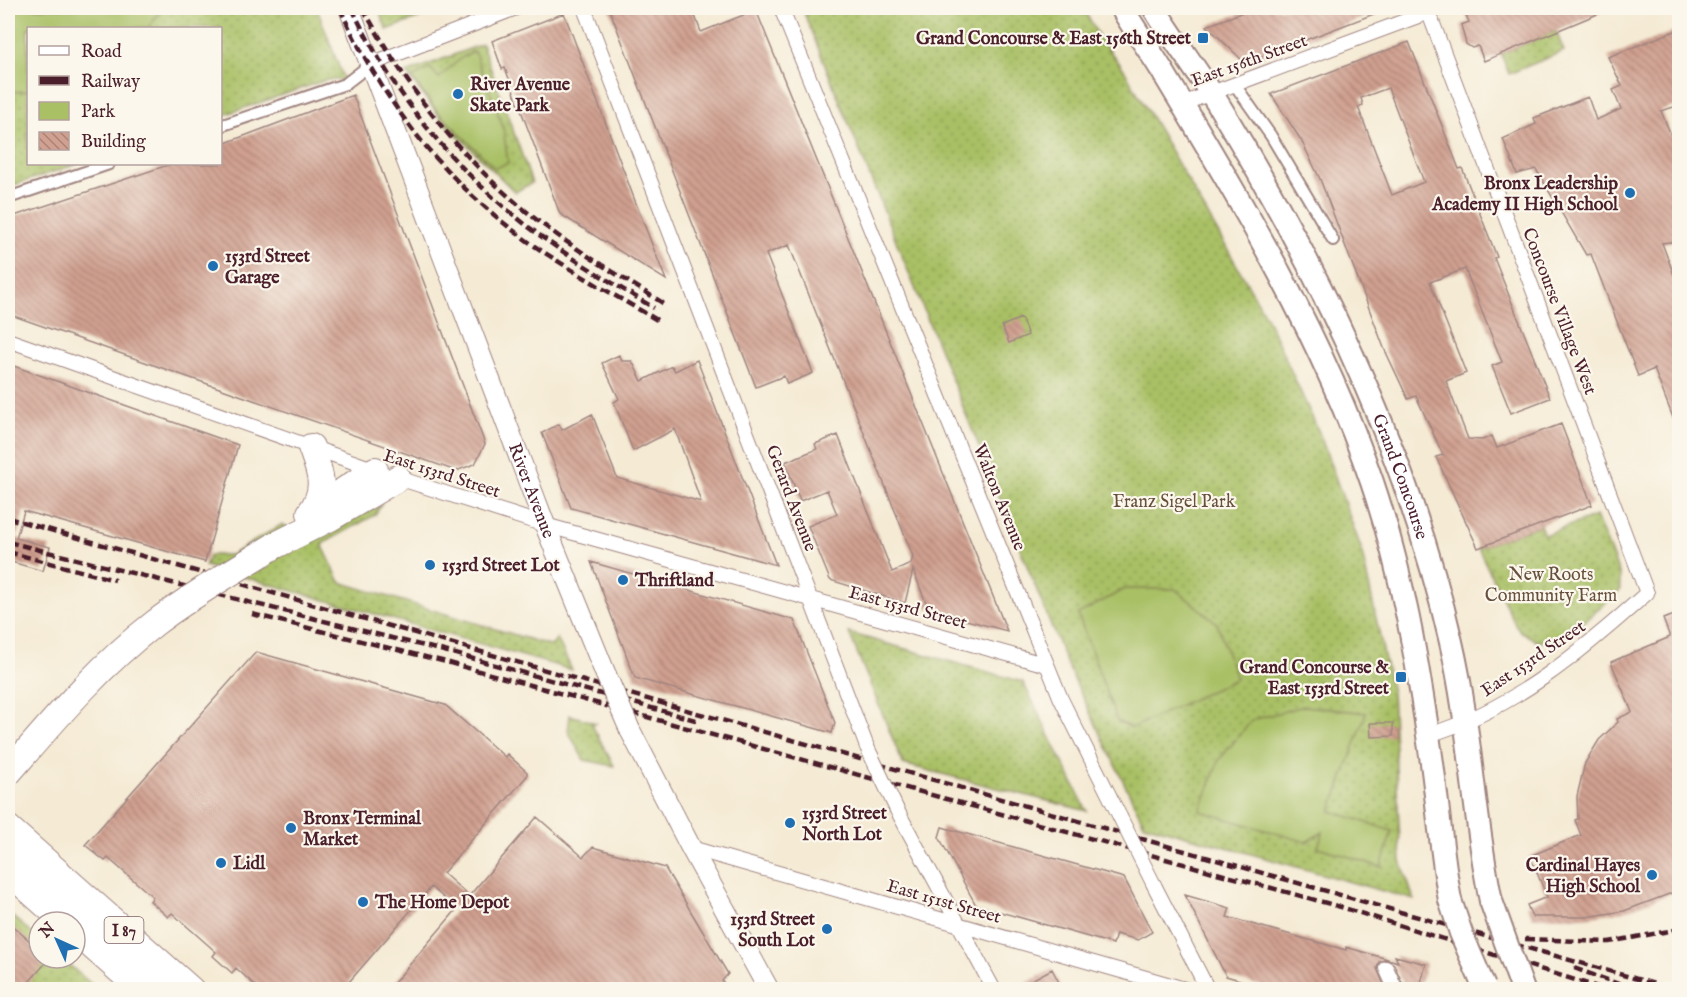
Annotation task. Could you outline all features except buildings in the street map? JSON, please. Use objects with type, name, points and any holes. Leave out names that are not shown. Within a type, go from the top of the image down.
[{"type":"highway","points":[[311,447],[322,485],[320,516]]},
{"type":"highway","points":[[8,773],[80,690],[135,639],[193,596],[386,474]]},
{"type":"highway","points":[[8,810],[57,871]]},
{"type":"highway","name":"I 87","points":[[8,828],[191,990]]},
{"type":"highway","points":[[8,871],[52,910]]},
{"type":"highway","name":"I 87","points":[[87,942],[142,990]]},
{"type":"main road","name":"River Avenue","points":[[349,8],[545,525],[606,675],[630,730],[691,849],[770,990]]},
{"type":"main road","name":"Grand Concourse","points":[[1122,8],[1182,104],[1282,278],[1361,452],[1381,512],[1402,593],[1428,735],[1440,848],[1450,900],[1461,933],[1485,988]]},
{"type":"main road","name":"Grand Concourse","points":[[1154,8],[1211,93],[1318,282],[1384,433],[1431,563],[1451,641],[1491,901],[1523,990]]},
{"type":"main road","points":[[8,850],[165,990]]},
{"type":"street","points":[[222,125],[345,84],[371,64],[516,8]]},
{"type":"street","name":"Gerard Avenue","points":[[584,8],[867,747],[897,810],[994,990]]},
{"type":"street","name":"Walton Avenue","points":[[781,8],[1077,735],[1208,990]]},
{"type":"street","name":"East 156th Street","points":[[1182,104],[1428,10]]},
{"type":"street","name":"Concourse Village West","points":[[1428,10],[1647,593]]},
{"type":"street","points":[[1235,85],[1271,136],[1334,240]]},
{"type":"street","points":[[8,198],[106,165]]},
{"type":"street","name":"East 153rd Street","points":[[8,340],[386,474],[545,525],[1047,665]]},
{"type":"street","name":"East 153rd Street","points":[[1428,735],[1465,722],[1568,661],[1647,593]]},
{"type":"street","name":"East 151st Street","points":[[691,849],[1188,990]]},
{"type":"street","points":[[1386,968],[1396,990]]},
{"type":"green space","points":[[8,8],[317,8],[344,80],[326,80],[222,116],[222,27],[27,27],[27,165],[75,165],[8,187]]},
{"type":"green space","points":[[8,8],[169,8],[161,10],[149,27],[27,27],[27,91],[8,92]]},
{"type":"green space","points":[[378,8],[446,8],[387,30]]},
{"type":"green space","name":"Franz Sigel Park","points":[[802,8],[1083,8],[1099,37],[1123,68],[1266,316],[1319,432],[1361,548],[1392,692],[1401,861],[1414,900],[1144,824],[1067,665]]},
{"type":"green space","points":[[1556,31],[1564,51],[1509,74],[1501,54]]},
{"type":"green space","name":"River Avenue Skate Park","points":[[482,44],[532,183],[515,192],[443,121],[406,73]]},
{"type":"green space","name":"River Avenue Skate Park","points":[[474,51],[503,127],[508,163],[495,168],[437,111],[412,78],[430,68],[439,78],[461,58]]},
{"type":"green space","points":[[381,505],[375,515],[322,544],[340,582],[552,646],[557,638],[572,670],[205,566],[210,555],[231,555],[281,525],[319,537]]},
{"type":"green space","name":"New Roots Community Farm","points":[[1596,516],[1620,575],[1620,591],[1565,638],[1538,642],[1520,631],[1515,624],[1478,548],[1540,525],[1544,535]]},
{"type":"green space","points":[[1125,589],[1175,589],[1217,623],[1236,679],[1132,728],[1117,721],[1078,614]]},
{"type":"green space","points":[[849,633],[1023,682],[1087,811],[903,764]]},
{"type":"green space","points":[[1304,706],[1366,713],[1331,811],[1392,831],[1381,867],[1318,847],[1323,832],[1306,842],[1200,811],[1219,760],[1252,720]]},
{"type":"green space","points":[[570,715],[596,723],[592,725],[614,766],[584,760],[568,731]]},
{"type":"green space","points":[[8,913],[27,929],[27,970],[75,970],[97,989],[8,989]]},
{"type":"railway","points":[[340,8],[357,43],[398,110],[447,170],[475,198],[536,247],[657,320]]},
{"type":"railway","points":[[352,8],[369,42],[409,105],[432,134],[484,189],[512,214],[556,247],[654,308]]},
{"type":"railway","points":[[363,8],[396,63],[433,115],[453,140],[497,186],[556,234],[666,305]]},
{"type":"railway","points":[[8,518],[1676,990]]},
{"type":"railway","points":[[8,542],[452,653],[699,721]]},
{"type":"railway","points":[[8,552],[115,580]]},
{"type":"railway","points":[[252,614],[446,662],[1341,907],[1607,990]]},
{"type":"railway","points":[[1525,939],[1609,942],[1680,929]]},
{"type":"railway","points":[[1574,968],[1635,990]]},
{"type":"place","name":"Grand Concourse & East 156th Street","points":[[1203,38]]},
{"type":"place","name":"River Avenue Skate Park","points":[[458,94]]},
{"type":"place","name":"Bronx Leadership Academy II High School","points":[[1630,193]]},
{"type":"place","name":"153rd Street Garage","points":[[213,266]]},
{"type":"place","name":"153rd Street Lot","points":[[430,565]]},
{"type":"place","name":"Thriftland","points":[[623,580]]},
{"type":"place","name":"Grand Concourse & East 153rd Street","points":[[1401,677]]},
{"type":"place","name":"153rd Street North Lot","points":[[790,823]]},
{"type":"place","name":"Bronx Terminal Market","points":[[291,828]]},
{"type":"place","name":"Lidl","points":[[221,863]]},
{"type":"place","name":"Cardinal Hayes High School","points":[[1652,875]]},
{"type":"place","name":"The Home Depot","points":[[363,902]]},
{"type":"place","name":"153rd Street South Lot","points":[[827,929]]}]
